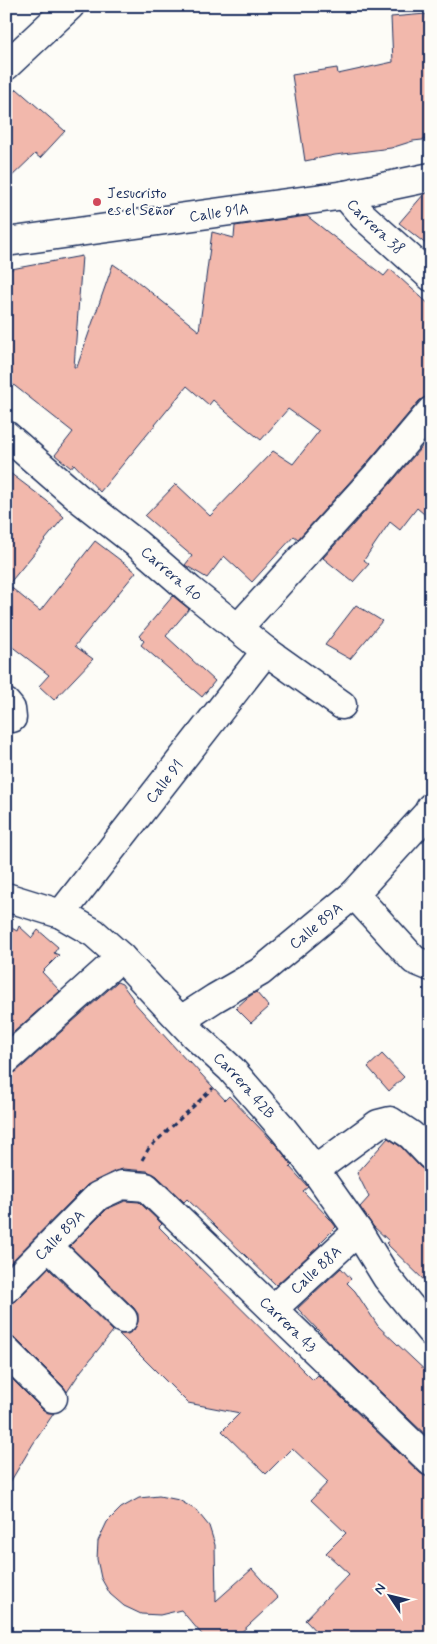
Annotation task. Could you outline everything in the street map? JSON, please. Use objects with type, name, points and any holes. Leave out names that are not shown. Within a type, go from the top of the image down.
[{"type":"street","points":[[6,66],[70,6]]},
{"type":"street","name":"Calle 91A","points":[[6,242],[345,195],[431,177]]},
{"type":"street","name":"Carrera 38","points":[[345,195],[363,216],[431,277]]},
{"type":"street","points":[[238,628],[378,474],[431,410]]},
{"type":"street","name":"Carrera 40","points":[[6,435],[78,497],[266,651],[342,705]]},
{"type":"street","name":"Calle 91","points":[[61,914],[266,651]]},
{"type":"street","name":"Calle 89A","points":[[181,1020],[260,972],[354,894],[427,814],[431,807]]},
{"type":"street","points":[[354,894],[414,960],[431,968]]},
{"type":"street","name":"Carrera 42B","points":[[6,897],[61,914],[94,933],[121,957],[194,1035],[231,1069],[283,1128],[315,1170],[358,1231],[387,1278],[431,1332]]},
{"type":"street","points":[[6,1060],[121,957]]},
{"type":"street","points":[[315,1170],[378,1124],[390,1121],[411,1135],[431,1156]]},
{"type":"street","name":"Calle 89A","points":[[6,1289],[98,1196],[122,1185],[143,1187]]},
{"type":"street","name":"Carrera 43","points":[[143,1187],[273,1309],[431,1462]]},
{"type":"street","name":"Calle 88A","points":[[273,1309],[358,1231]]},
{"type":"street","points":[[49,1247],[123,1319]]},
{"type":"street","points":[[6,1351],[53,1398]]},
{"type":"path","points":[[143,1187],[140,1163],[149,1148],[191,1110],[231,1069]]},
{"type":"building","points":[[426,14],[428,24],[431,24],[431,139],[413,141],[391,148],[305,161],[292,75],[337,68],[338,74],[393,62],[391,17]]},
{"type":"building","points":[[17,89],[65,131],[40,158],[35,154],[6,182],[6,98]]},
{"type":"building","points":[[431,193],[431,248],[399,223],[424,194]]},
{"type":"building","points":[[307,216],[384,276],[390,269],[431,306],[431,396],[419,401],[366,464],[298,539],[294,536],[252,582],[224,556],[207,578],[185,565],[192,556],[145,516],[176,484],[210,516],[273,451],[293,464],[319,431],[288,409],[261,440],[213,400],[209,405],[187,386],[100,492],[74,464],[71,468],[55,455],[73,432],[6,379],[6,270],[82,256],[74,367],[77,367],[113,264],[199,331],[212,232],[234,238],[235,226]]},
{"type":"building","points":[[431,436],[431,520],[417,508],[400,530],[390,522],[364,560],[369,564],[353,582],[323,558]]},
{"type":"building","points":[[6,470],[47,501],[64,517],[8,585],[40,611],[95,541],[136,572],[75,646],[93,659],[54,700],[39,686],[49,675],[6,642]]},
{"type":"building","points":[[173,596],[189,609],[166,636],[215,681],[202,697],[141,645],[144,641],[139,636]]},
{"type":"building","points":[[356,605],[382,621],[350,659],[325,645]]},
{"type":"building","points":[[6,925],[17,931],[19,926],[32,938],[38,930],[58,947],[54,953],[59,955],[42,972],[60,991],[6,1039]]},
{"type":"building","points":[[117,982],[122,984],[132,1000],[225,1100],[229,1096],[276,1145],[292,1165],[290,1167],[308,1187],[303,1191],[336,1227],[320,1245],[276,1285],[187,1199],[184,1202],[157,1176],[147,1171],[123,1169],[87,1185],[6,1267],[6,1075],[16,1072]]},
{"type":"building","points":[[256,992],[269,1007],[251,1023],[236,1008]]},
{"type":"building","points":[[382,1054],[404,1077],[389,1091],[368,1067]]},
{"type":"building","points":[[388,1138],[401,1147],[420,1167],[431,1175],[431,1287],[386,1243],[389,1241],[373,1226],[360,1207],[369,1197],[357,1173]]},
{"type":"building","points":[[125,1201],[139,1202],[162,1224],[159,1227],[313,1380],[318,1375],[420,1473],[431,1477],[431,1638],[322,1638],[305,1620],[349,1574],[326,1553],[346,1533],[311,1500],[328,1482],[292,1448],[266,1474],[222,1431],[240,1413],[188,1403],[119,1334],[128,1334],[134,1330],[138,1322],[138,1314],[70,1246],[107,1209]]},
{"type":"building","points":[[48,1268],[113,1331],[67,1392],[17,1340],[6,1336],[6,1304],[11,1304],[17,1300]]},
{"type":"building","points":[[341,1268],[351,1279],[347,1283],[355,1291],[378,1326],[431,1376],[431,1440],[339,1352],[298,1309]]},
{"type":"building","points":[[6,1373],[42,1409],[48,1413],[54,1413],[6,1489]]},
{"type":"building","points":[[159,1496],[179,1500],[196,1510],[209,1526],[215,1545],[216,1601],[252,1569],[278,1598],[235,1638],[205,1638],[181,1610],[160,1615],[141,1614],[124,1606],[110,1594],[101,1578],[97,1559],[98,1541],[107,1522],[121,1508],[139,1498]]},
{"type":"place","name":"Jesucristo es el Señor","points":[[97,202]]}]
